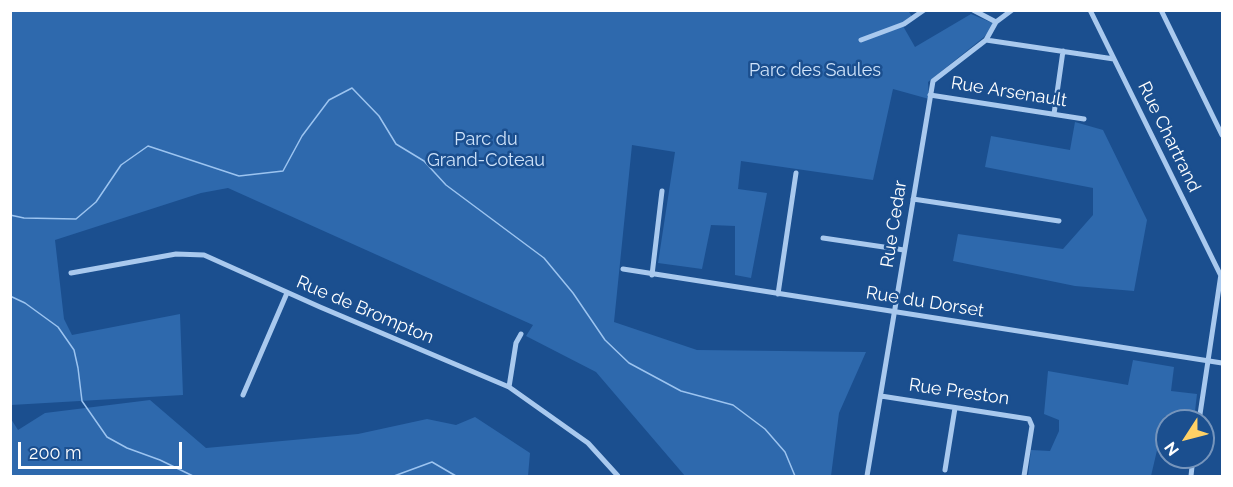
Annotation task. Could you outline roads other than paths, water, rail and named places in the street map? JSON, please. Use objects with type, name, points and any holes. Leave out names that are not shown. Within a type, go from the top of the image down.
[{"type":"street","points":[[861,40],[902,25],[924,10]]},
{"type":"street","points":[[973,10],[996,22]]},
{"type":"street","name":"Rue Cedar","points":[[867,477],[933,81],[986,40],[996,22],[1012,10]]},
{"type":"street","name":"Rue Chartrand","points":[[1090,10],[1222,274]]},
{"type":"street","points":[[1161,10],[1222,135]]},
{"type":"street","points":[[986,40],[1114,59]]},
{"type":"street","points":[[1054,114],[1063,51]]},
{"type":"street","name":"Rue Arsenault","points":[[930,95],[1084,119]]},
{"type":"street","points":[[778,294],[796,172]]},
{"type":"street","points":[[652,275],[662,191]]},
{"type":"street","points":[[914,199],[1059,221]]},
{"type":"street","points":[[823,238],[904,250]]},
{"type":"street","name":"Rue de Brompton","points":[[71,273],[176,254],[204,255],[287,293],[509,387],[588,443],[618,477]]},
{"type":"street","name":"Rue du Dorset","points":[[623,269],[1222,363]]},
{"type":"street","points":[[1201,409],[1222,274]]},
{"type":"street","points":[[243,395],[287,293]]},
{"type":"street","points":[[509,387],[516,343],[521,334]]},
{"type":"street","name":"Rue Preston","points":[[881,396],[1022,416],[1031,421],[1024,477]]},
{"type":"street","points":[[945,470],[955,408]]},
{"type":"waterway","points":[[10,215],[24,218],[76,219],[96,202],[121,165],[148,146],[239,176],[283,171],[302,136],[329,100],[352,88],[379,116],[396,144],[424,161],[446,185],[544,258],[573,293],[605,340],[629,363],[681,391],[733,405],[765,429],[785,452],[795,476]]},
{"type":"waterway","points":[[10,296],[25,303],[58,327],[74,350],[82,401],[107,437],[193,476]]},
{"type":"waterway","points":[[394,476],[432,462],[456,476]]},
{"type":"park label","name":"Parc des Saules","points":[[815,71]]},
{"type":"park label","name":"Parc du Grand-Coteau","points":[[486,150]]}]
